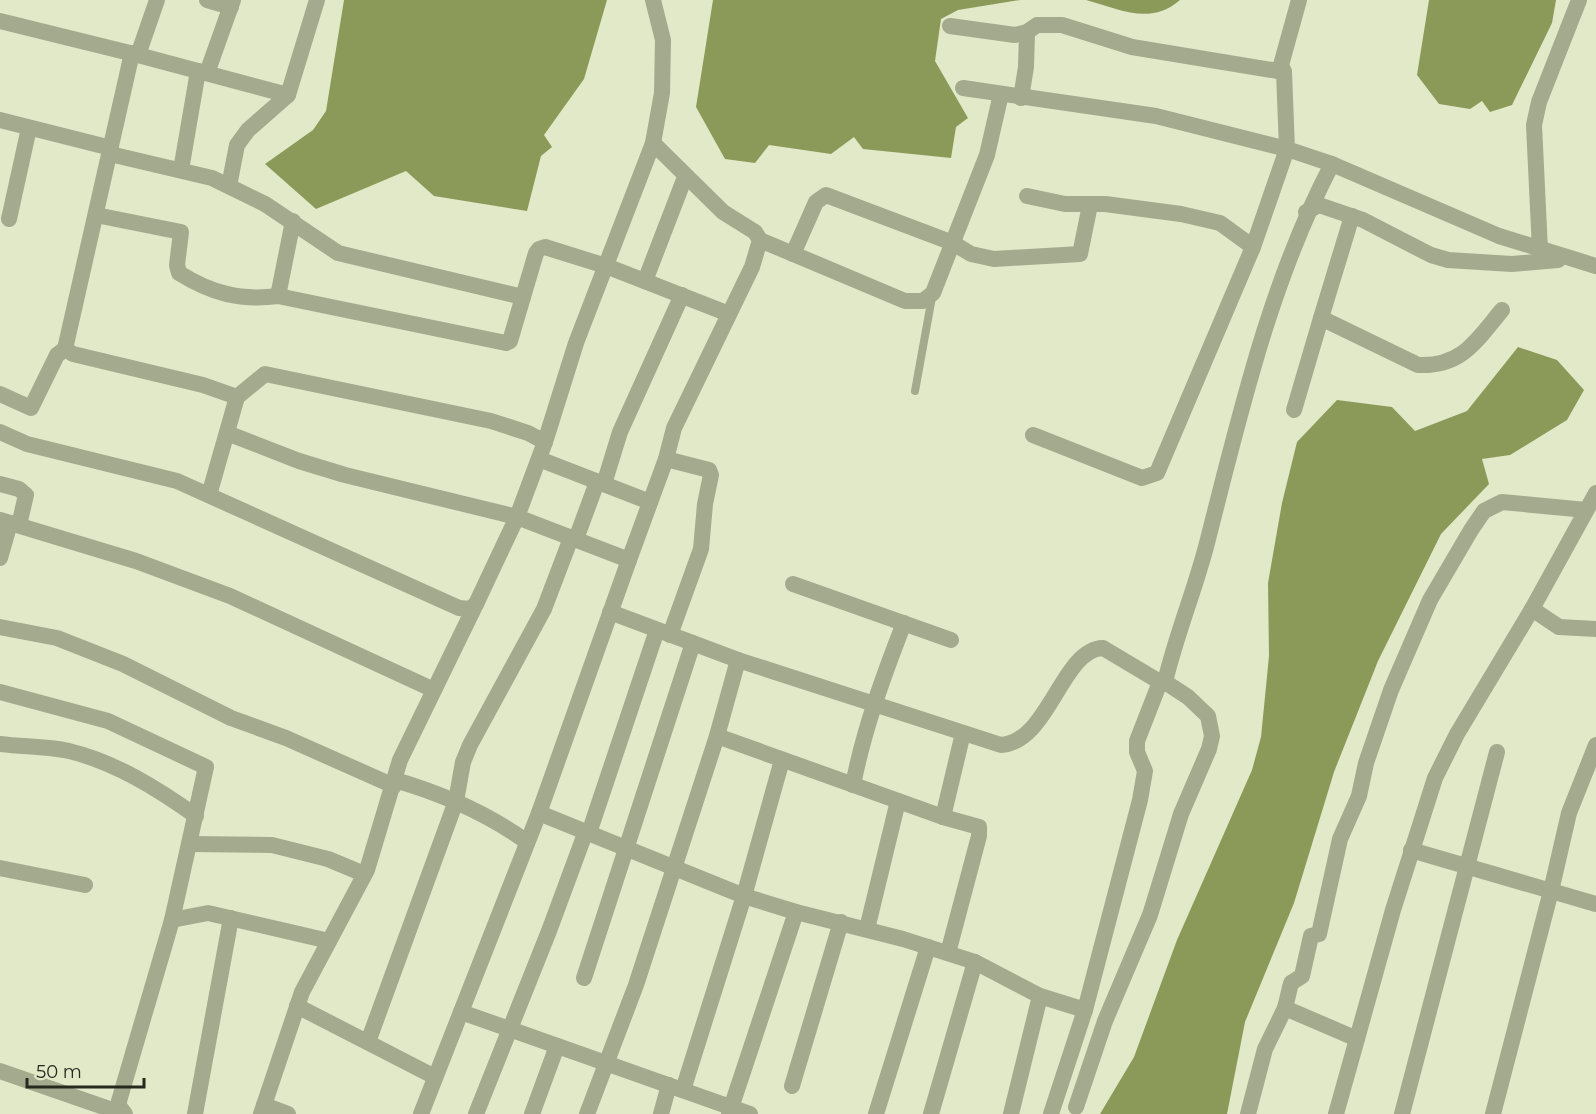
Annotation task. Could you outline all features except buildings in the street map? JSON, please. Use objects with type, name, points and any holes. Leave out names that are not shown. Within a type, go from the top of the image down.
[{"type":"street","points":[[0,394],[31,408],[57,355],[64,349],[135,54],[156,0]]},
{"type":"street","points":[[181,170],[202,72],[232,4],[207,0]]},
{"type":"street","points":[[229,186],[237,145],[248,130],[288,95],[316,0]]},
{"type":"street","points":[[288,1114],[262,1109],[297,1006],[373,855],[400,760],[517,518],[545,442],[576,343],[653,143],[662,93],[663,40],[653,0]]},
{"type":"street","points":[[1033,435],[1142,478],[1157,473],[1253,247],[1287,149],[1284,72],[1281,65],[1299,0]]},
{"type":"street","points":[[1540,250],[1534,125],[1539,102],[1579,0]]},
{"type":"street","points":[[0,21],[288,95]]},
{"type":"street","points":[[950,26],[1015,35],[1027,32],[1037,25],[1062,25],[1132,47],[1284,72]]},
{"type":"street","points":[[1021,98],[1026,67],[1027,32]]},
{"type":"street","points":[[963,88],[1156,116],[1287,149],[1332,164],[1499,236],[1596,266]]},
{"type":"street","points":[[653,143],[723,212],[755,232],[760,240],[905,301],[923,301],[933,293],[987,155],[1001,94]]},
{"type":"street","points":[[0,120],[212,178],[265,204],[338,253],[523,297]]},
{"type":"street","points":[[9,219],[29,128]]},
{"type":"street","points":[[1051,1114],[1085,1010],[1145,777],[1137,741],[1162,682],[1206,546],[1243,398],[1306,212],[1332,164]]},
{"type":"street","points":[[645,281],[685,177]]},
{"type":"street","points":[[793,254],[816,202],[826,195],[952,243],[971,254],[994,259],[1080,254],[1090,205]]},
{"type":"street","points":[[1027,196],[1065,204],[1181,214],[1220,223],[1253,247]]},
{"type":"street","points":[[1306,212],[1319,205],[1352,216],[1431,255],[1448,260],[1512,264],[1576,260]]},
{"type":"street","points":[[96,215],[181,232],[177,269],[179,273],[215,292],[255,299],[278,296],[506,343],[510,341],[539,249],[545,247],[606,266],[729,314]]},
{"type":"street","points":[[1294,410],[1352,216]]},
{"type":"street","points":[[278,296],[293,221]]},
{"type":"street","points":[[421,1114],[539,813],[666,459],[674,428],[759,253],[760,240]]},
{"type":"street","points":[[368,1042],[456,801],[463,762],[470,745],[544,609],[682,295]]},
{"type":"street","points":[[1321,318],[1418,365],[1428,365],[1457,359],[1470,349],[1502,310]]},
{"type":"street","points":[[64,349],[73,354],[203,385],[237,397]]},
{"type":"street","points":[[209,495],[237,397],[265,374],[491,421],[528,433],[545,442]]},
{"type":"street","points":[[0,432],[27,444],[177,481],[459,608],[470,609],[476,604]]},
{"type":"street","points":[[227,433],[299,461],[333,471],[517,518],[629,560]]},
{"type":"street","points":[[539,459],[650,502]]},
{"type":"street","points":[[476,1114],[664,632],[701,549],[705,504],[711,475],[709,470],[666,459]]},
{"type":"street","points":[[0,484],[19,489],[26,495],[10,522],[0,558]]},
{"type":"street","points":[[1336,1114],[1411,850],[1436,778],[1456,734],[1532,609],[1596,493]]},
{"type":"street","points":[[1248,1114],[1265,1049],[1285,1008],[1292,983],[1302,976],[1311,936],[1319,934],[1340,839],[1359,796],[1366,763],[1391,690],[1430,600],[1484,511],[1502,502],[1586,510]]},
{"type":"street","points":[[10,522],[136,561],[230,596],[434,690]]},
{"type":"street","points":[[793,584],[951,640]]},
{"type":"street","points":[[1532,609],[1559,627],[1596,629]]},
{"type":"street","points":[[610,612],[738,660],[1001,745],[1011,744],[1020,738],[1051,703],[1082,656],[1094,648],[1103,648],[1188,696],[1208,716],[1212,736],[1209,749],[1181,814],[1150,915],[1105,1021],[1076,1107]]},
{"type":"street","points":[[853,785],[861,745],[873,705],[904,623]]},
{"type":"street","points":[[0,627],[57,638],[123,664],[231,718],[395,783],[440,793],[505,826],[527,842]]},
{"type":"street","points":[[585,978],[693,643]]},
{"type":"street","points":[[587,1114],[636,986],[672,867],[717,736],[738,660]]},
{"type":"street","points":[[0,692],[108,721],[205,765],[207,769],[172,920],[119,1101],[124,1114]]},
{"type":"street","points":[[943,817],[963,733]]},
{"type":"street","points":[[717,736],[981,830],[948,953]]},
{"type":"street","points":[[0,744],[68,751],[96,759],[160,790],[196,816]]},
{"type":"street","points":[[1492,1114],[1551,891],[1569,813],[1596,745]]},
{"type":"street","points":[[1402,1114],[1497,752]]},
{"type":"street","points":[[661,1114],[676,1088],[744,896],[782,760]]},
{"type":"street","points":[[867,929],[898,801]]},
{"type":"street","points":[[539,813],[744,896],[796,912],[867,929],[975,962],[1040,996],[1085,1010]]},
{"type":"street","points":[[189,844],[272,845],[328,859],[364,874]]},
{"type":"street","points":[[1411,850],[1596,904]]},
{"type":"street","points":[[0,868],[85,885]]},
{"type":"street","points":[[730,1110],[796,912]]},
{"type":"street","points":[[172,920],[208,913],[329,941]]},
{"type":"street","points":[[195,1114],[231,918]]},
{"type":"street","points":[[792,1086],[840,922]]},
{"type":"street","points":[[876,1114],[928,947]]},
{"type":"street","points":[[931,1114],[975,962]]},
{"type":"street","points":[[1011,1114],[1040,996]]},
{"type":"street","points":[[297,1006],[435,1077]]},
{"type":"street","points":[[1285,1008],[1357,1040]]},
{"type":"street","points":[[461,1012],[676,1088],[730,1110],[750,1114]]},
{"type":"street","points":[[532,1114],[557,1046]]},
{"type":"street","points":[[0,1071],[124,1114]]},
{"type":"lane","points":[[915,391],[933,293]]},
{"type":"shaded area","points":[[344,0],[607,0],[584,79],[544,135],[552,147],[541,156],[527,211],[434,196],[406,171],[316,209],[265,164],[313,130],[326,111]]},
{"type":"shaded area","points":[[713,0],[1020,0],[958,10],[941,19],[935,61],[968,118],[956,127],[951,158],[863,149],[854,137],[831,154],[769,145],[755,163],[725,159],[696,107]]},
{"type":"shaded area","points":[[1086,0],[1180,0],[1169,8],[1146,14],[1123,11]]},
{"type":"shaded area","points":[[1429,0],[1556,0],[1552,23],[1512,105],[1490,112],[1482,101],[1470,109],[1439,104],[1417,75]]},
{"type":"shaded area","points":[[1518,347],[1557,360],[1584,390],[1567,420],[1510,455],[1482,459],[1489,484],[1441,534],[1378,661],[1334,772],[1294,903],[1245,1022],[1227,1114],[1100,1114],[1134,1057],[1177,940],[1252,770],[1261,737],[1269,656],[1268,583],[1282,503],[1297,442],[1337,400],[1392,407],[1415,431],[1467,411]]}]
